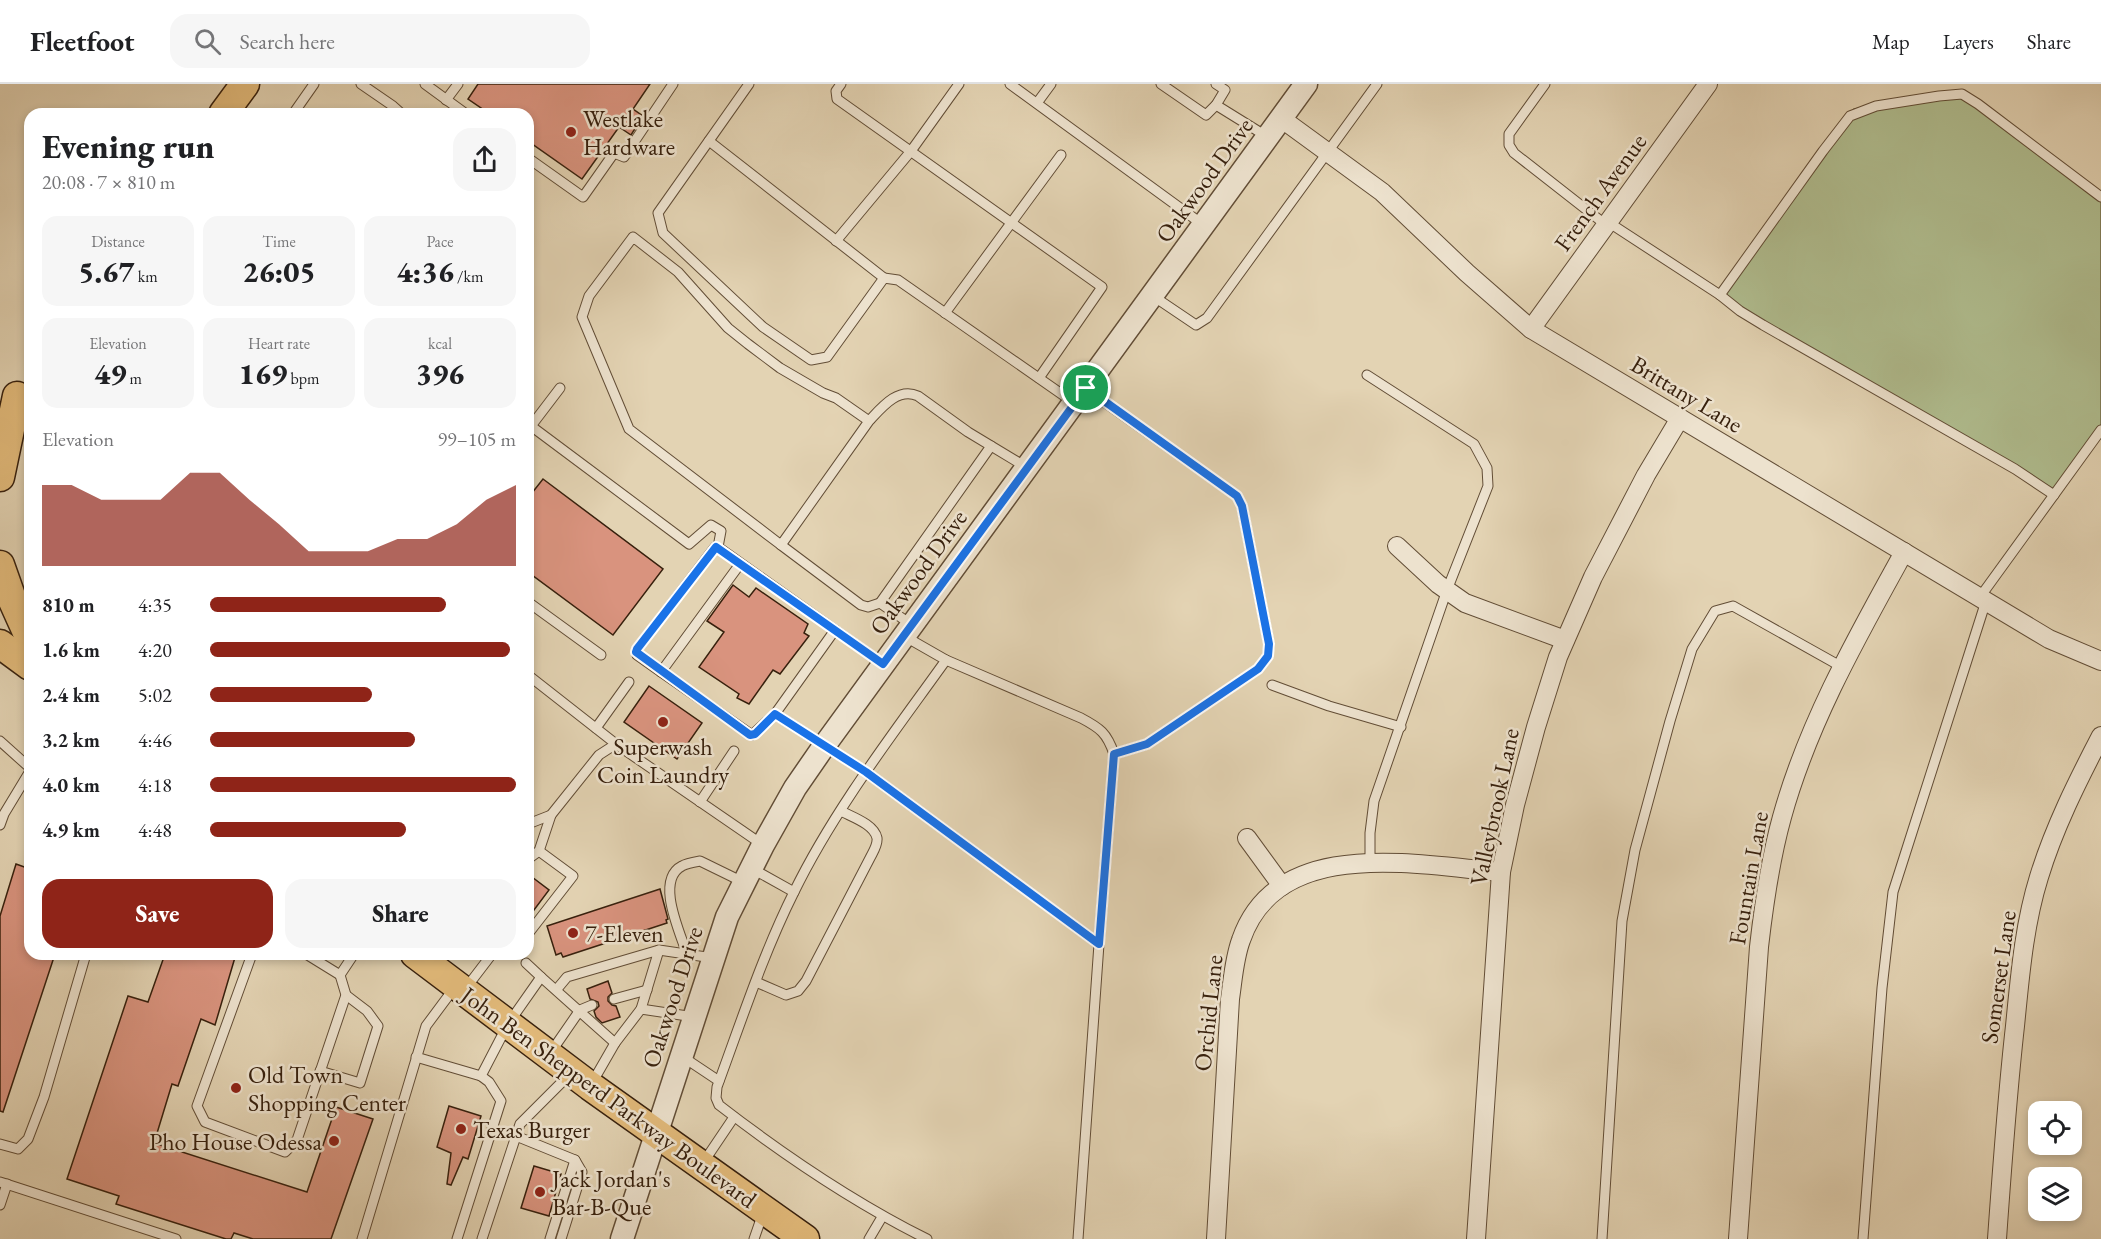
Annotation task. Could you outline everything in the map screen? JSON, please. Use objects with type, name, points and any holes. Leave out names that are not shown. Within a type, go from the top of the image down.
[{"type":"main road","points":[[227,108],[245,84]]},
{"type":"main road","points":[[0,418],[16,393]]},
{"type":"main road","points":[[0,477],[16,393]]},
{"type":"main road","points":[[0,565],[24,626]]},
{"type":"main road","points":[[0,644],[24,662]]},
{"type":"main road","points":[[0,669],[24,675]]},
{"type":"main road","name":"John Ben Shepperd Parkway Boulevard","points":[[423,960],[570,1071],[764,1210],[795,1236]]},
{"type":"street","name":"Oakwood Drive","points":[[622,1239],[727,917],[747,875],[795,788],[1306,84]]},
{"type":"street","name":"French Avenue","points":[[1531,329],[1708,84]]},
{"type":"street","name":"Brittany Lane","points":[[1282,119],[1382,192],[1467,273],[1531,329],[2049,639],[2101,661]]},
{"type":"street","name":"Valleybrook Lane","points":[[1476,1239],[1501,872],[1515,805],[1536,727],[1565,640],[1598,566],[1646,475],[1680,418]]},
{"type":"street","points":[[1396,546],[1447,591],[1465,603],[1565,640]]},
{"type":"street","name":"Fountain Lane","points":[[1738,1239],[1755,990],[1769,873],[1780,825],[1792,785],[1817,720],[1842,667],[1904,552]]},
{"type":"street","name":"Somerset Lane","points":[[1997,1239],[2011,1058],[2029,916],[2053,837],[2101,736]]},
{"type":"street","points":[[1247,838],[1282,886]]},
{"type":"street","name":"Orchid Lane","points":[[1215,1239],[1230,999],[1235,962],[1249,922],[1261,905],[1293,879],[1338,865],[1370,863],[1501,872]]},
{"type":"lane","points":[[297,108],[314,84]]},
{"type":"lane","points":[[361,84],[395,108]]},
{"type":"lane","points":[[425,84],[457,108]]},
{"type":"lane","points":[[446,100],[458,84]]},
{"type":"lane","points":[[534,162],[583,197],[614,153],[624,157],[672,84]]},
{"type":"lane","points":[[749,84],[658,213],[663,233],[763,327],[811,360],[827,357],[884,278]]},
{"type":"lane","points":[[841,84],[836,91],[837,99],[1102,287],[1039,378]]},
{"type":"lane","points":[[836,241],[910,151],[959,84]]},
{"type":"lane","points":[[1010,84],[1204,225]]},
{"type":"lane","points":[[1037,104],[1051,84]]},
{"type":"lane","points":[[1161,84],[1206,115],[1216,105],[1225,90],[1216,84]]},
{"type":"lane","points":[[1153,296],[1196,325],[1207,318],[1377,84]]},
{"type":"lane","points":[[1545,84],[1509,134],[1509,145],[1514,153],[1607,224],[1720,295],[1740,311],[2006,464],[2054,495]]},
{"type":"lane","points":[[1720,295],[1850,116],[1876,106],[1962,94],[2101,197]]},
{"type":"lane","points":[[1216,105],[1268,138]]},
{"type":"lane","points":[[709,141],[884,278],[898,280],[1039,378],[1080,396],[1237,496],[1242,506],[1269,644],[1268,656],[1258,669],[1147,744],[1114,754]]},
{"type":"lane","points":[[945,313],[1061,155]]},
{"type":"lane","points":[[869,421],[836,398],[780,368],[748,344],[728,328],[678,272],[633,237],[589,296],[582,317],[629,429],[861,605],[868,607],[880,603],[991,446]]},
{"type":"lane","points":[[1367,375],[1474,444],[1487,468],[1488,486],[1447,591],[1374,801],[1370,833],[1370,863]]},
{"type":"lane","points":[[534,423],[560,388]]},
{"type":"lane","points":[[782,545],[869,421],[894,398],[910,392],[1028,468]]},
{"type":"lane","points":[[1863,1239],[1882,987],[1893,892],[1983,599],[2101,430]]},
{"type":"lane","points":[[534,431],[689,544],[711,525],[721,531],[718,547]]},
{"type":"lane","points":[[718,547],[883,664]]},
{"type":"lane","points":[[718,547],[713,548],[637,649],[638,655],[661,672],[750,735],[755,734],[775,714],[835,630]]},
{"type":"lane","points":[[661,672],[740,564]]},
{"type":"lane","points":[[880,603],[908,631],[946,660],[1099,728],[1109,739],[1114,754],[1078,1239]]},
{"type":"lane","points":[[534,606],[601,655]]},
{"type":"lane","points":[[1602,1239],[1622,921],[1635,850],[1692,649],[1715,611],[1733,606],[1842,667]]},
{"type":"lane","points":[[927,1239],[882,1217],[806,1170],[719,1105],[716,1098],[719,1081],[756,982],[794,892],[866,772],[946,660]]},
{"type":"lane","points":[[534,680],[616,744],[763,845]]},
{"type":"lane","points":[[596,728],[629,682]]},
{"type":"lane","points":[[1272,685],[1329,706],[1401,727]]},
{"type":"lane","points":[[775,714],[866,772],[1099,944]]},
{"type":"lane","points":[[0,755],[3,744],[24,763]]},
{"type":"lane","points":[[534,855],[539,851],[551,815],[600,755],[616,744]]},
{"type":"lane","points":[[700,802],[734,751]]},
{"type":"lane","points":[[0,825],[24,779]]},
{"type":"lane","points":[[756,982],[786,995],[798,991],[806,981],[870,858],[877,838],[871,828],[841,811]]},
{"type":"lane","points":[[534,822],[551,815]]},
{"type":"lane","points":[[534,926],[573,876],[539,851]]},
{"type":"lane","points":[[687,954],[669,893],[670,878],[681,866],[700,861],[794,892]]},
{"type":"lane","points":[[482,1239],[520,1124],[570,1071],[615,1043],[641,1009],[659,950]]},
{"type":"lane","points":[[556,989],[567,977],[659,950],[713,958]]},
{"type":"lane","points":[[0,1144],[18,1149],[27,1138],[44,1097],[84,960]]},
{"type":"lane","points":[[250,960],[197,1106],[205,1122],[285,1152],[297,1140],[346,995],[340,975],[316,960]]},
{"type":"lane","points":[[340,975],[350,960]]},
{"type":"lane","points":[[362,1239],[426,1026],[486,960]]},
{"type":"lane","points":[[526,963],[615,1043]]},
{"type":"lane","points":[[481,1076],[508,1024],[541,977]]},
{"type":"lane","points":[[614,999],[647,990]]},
{"type":"lane","points":[[320,1071],[360,1083],[378,1026],[367,1011],[346,995]]},
{"type":"lane","points":[[580,1010],[592,1005]]},
{"type":"lane","points":[[641,1009],[694,1017]]},
{"type":"lane","points":[[570,1071],[580,1010]]},
{"type":"lane","points":[[681,1056],[719,1081]]},
{"type":"lane","points":[[417,1057],[481,1076],[489,1082],[501,1101],[457,1239]]},
{"type":"lane","points":[[702,1165],[734,1117]]},
{"type":"lane","points":[[516,1136],[575,1160],[582,1172],[561,1239]]},
{"type":"lane","points":[[550,1239],[575,1160]]},
{"type":"lane","points":[[0,1205],[3,1183],[176,1239]]},
{"type":"lane","points":[[754,1239],[764,1210]]},
{"type":"lane","points":[[869,1239],[882,1217]]},
{"type":"green space","points":[[1966,92],[2101,196],[2101,432],[2057,491],[1717,298],[1854,109]]},
{"type":"building","name":"Westlake Hardware","points":[[478,84],[650,84],[633,109],[643,116],[631,135],[619,127],[582,179],[534,145],[534,108],[481,108],[468,99]]},
{"type":"building","points":[[543,479],[663,569],[613,635],[534,576],[534,490]]},
{"type":"building","points":[[733,585],[749,597],[756,588],[808,624],[804,633],[809,636],[780,674],[773,670],[749,704],[737,698],[739,694],[699,667],[724,632],[707,621]]},
{"type":"building","name":"Superwash Coin Laundry","points":[[649,686],[702,723],[677,759],[624,722]]},
{"type":"building","points":[[16,864],[24,867],[24,960],[53,960],[3,1112],[0,1111],[0,916]]},
{"type":"building","points":[[534,879],[549,890],[534,910]]},
{"type":"building","points":[[660,889],[667,923],[563,957],[561,953],[556,955],[547,926]]},
{"type":"building","points":[[163,960],[234,960],[215,1025],[201,1019],[178,1086],[172,1084],[154,1143],[307,1192],[336,1107],[373,1119],[331,1239],[253,1239],[234,1233],[231,1239],[226,1239],[116,1204],[119,1196],[67,1179],[128,996],[148,1002]]},
{"type":"building","name":"7-Eleven","points":[[608,981],[612,993],[608,1001],[616,1006],[620,1017],[602,1023],[594,1011],[599,1006],[598,1002],[590,999],[587,989]]},
{"type":"building","points":[[449,1106],[481,1116],[468,1159],[463,1157],[451,1185],[447,1184],[451,1153],[437,1147]]},
{"type":"building","points":[[534,1166],[561,1174],[549,1216],[521,1208]]},
{"type":"place","name":"Westlake Hardware","points":[[571,132]]},
{"type":"place","name":"Superwash Coin Laundry","points":[[663,722]]},
{"type":"place","name":"7-Eleven","points":[[573,933]]},
{"type":"place","name":"Old Town Shopping Center","points":[[236,1088]]},
{"type":"place","name":"Texas Burger","points":[[461,1129]]},
{"type":"place","name":"Pho House Odessa","points":[[334,1141]]},
{"type":"place","name":"Jack Jordan's Bar-B-Que","points":[[540,1192]]},
{"type":"route","points":[[1086,388],[1237,496],[1242,506],[1269,644],[1268,656],[1258,669],[1147,744],[1114,754],[1099,944],[866,772],[775,714],[755,734],[750,735],[636,652],[713,548],[718,547],[883,664],[1086,388]]}]
